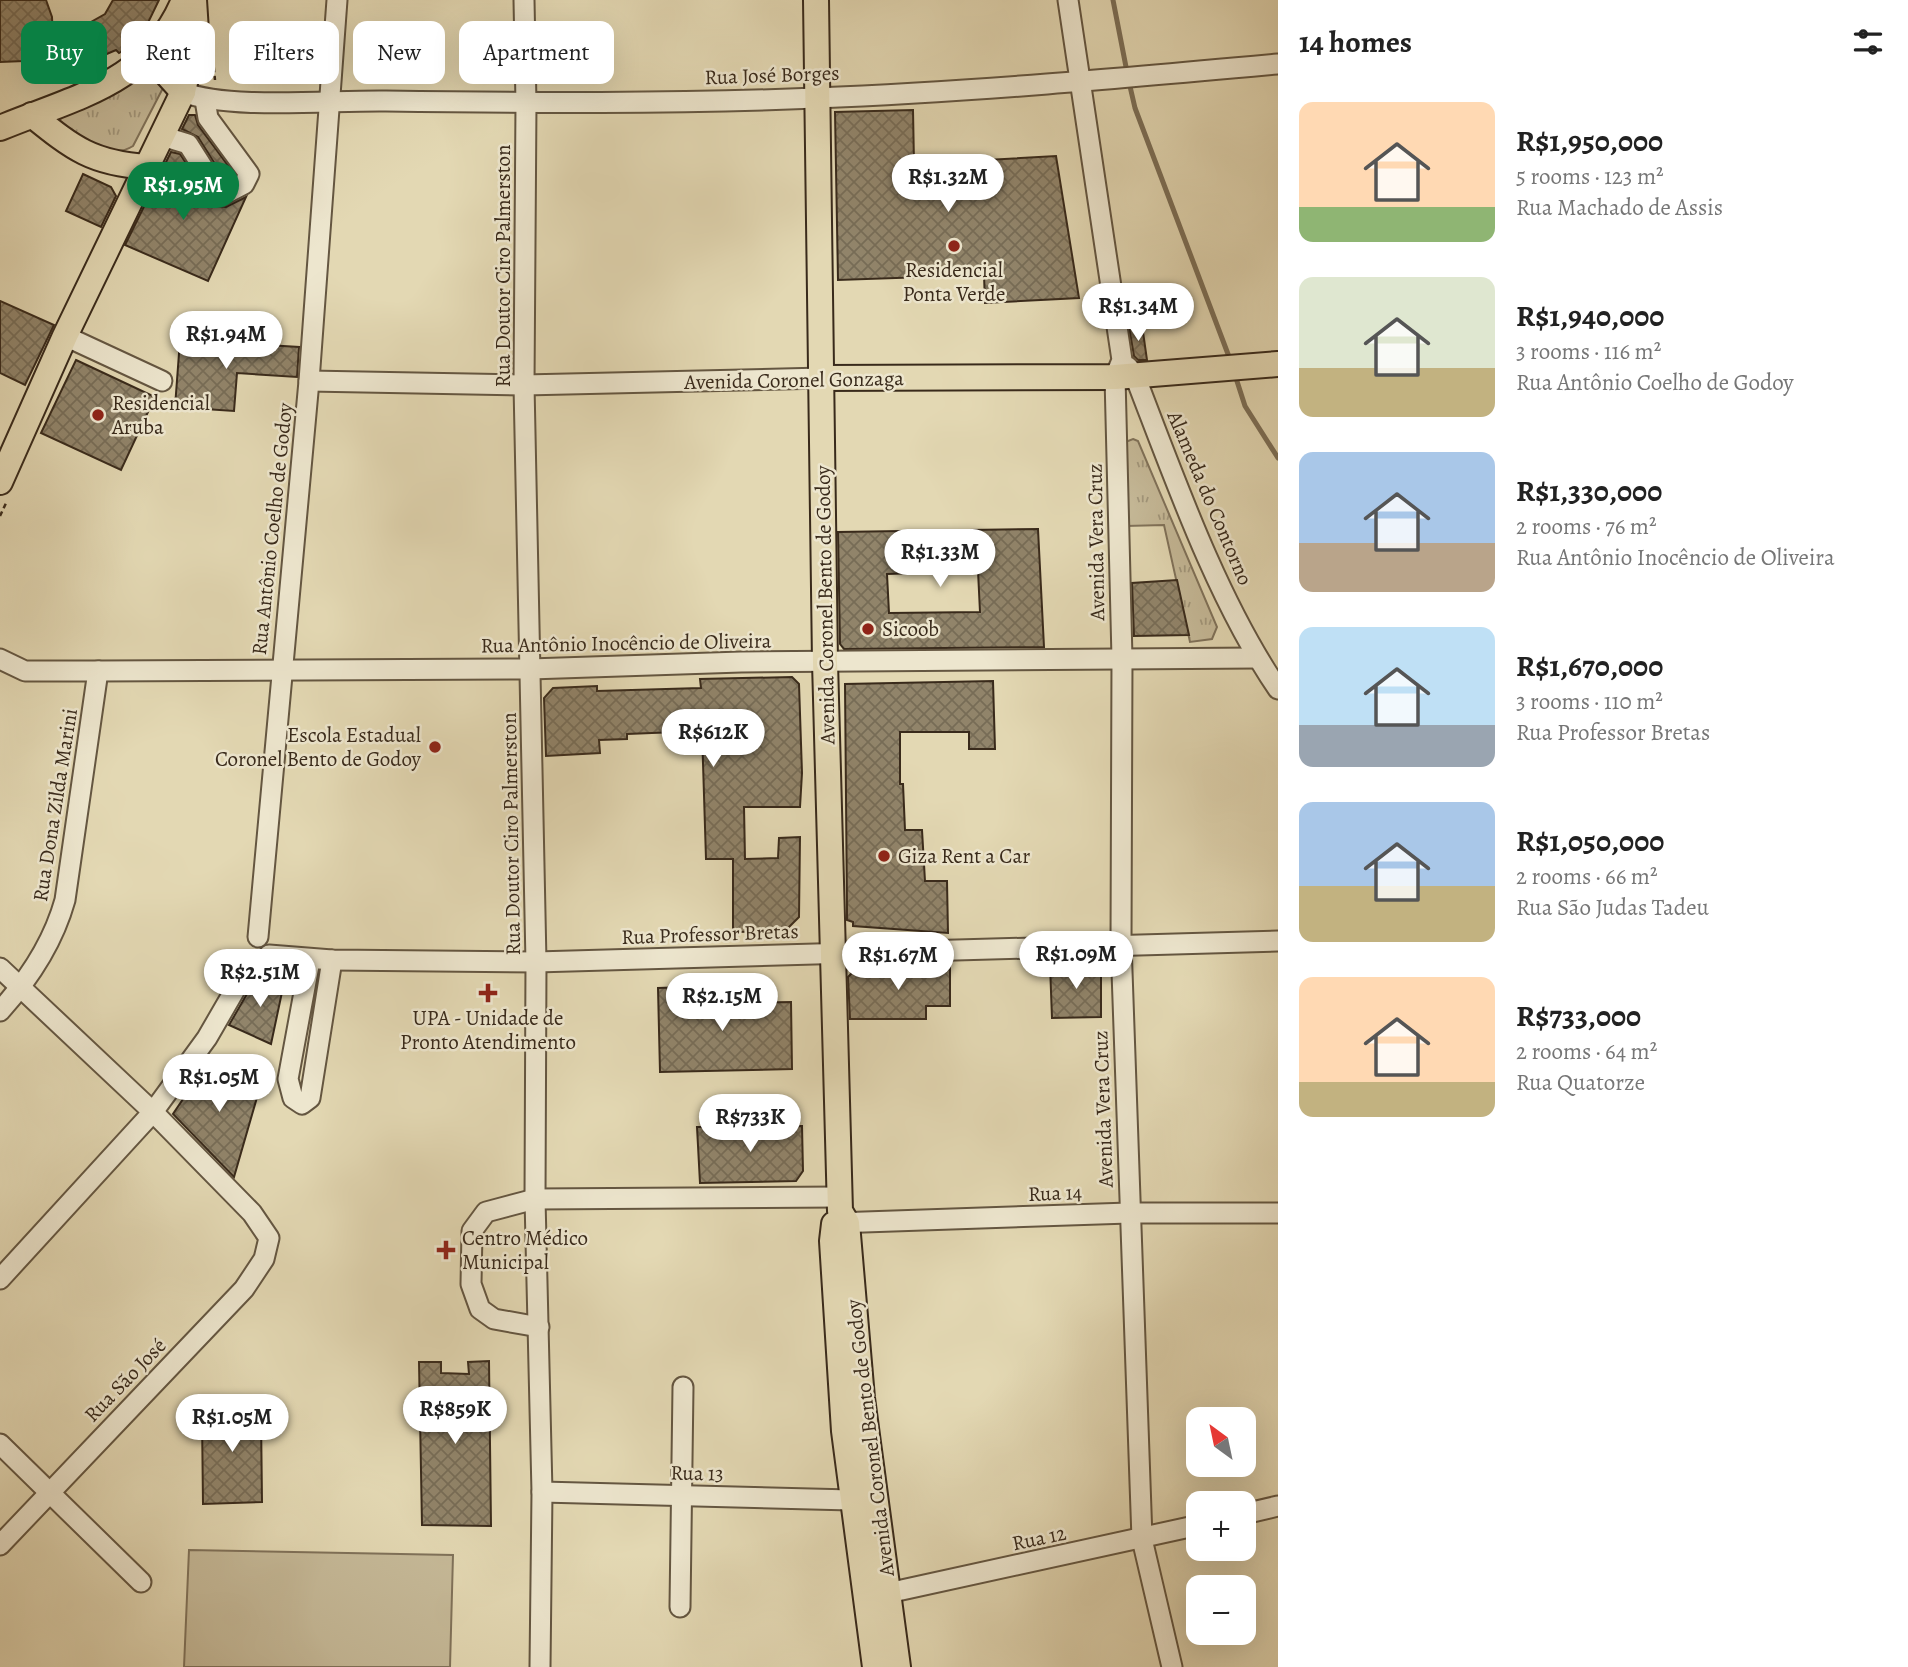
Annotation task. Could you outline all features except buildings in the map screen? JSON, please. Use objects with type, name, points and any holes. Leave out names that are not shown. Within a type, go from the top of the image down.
[{"type":"main road","points":[[174,21],[184,0]]},
{"type":"main road","points":[[0,481],[65,336],[162,136],[194,96],[194,0]]},
{"type":"main road","name":"Avenida Coronel Bento de Godoy","points":[[816,0],[825,662],[840,1213],[898,1667]]},
{"type":"main road","points":[[0,128],[108,85],[121,76]]},
{"type":"main road","points":[[180,84],[194,96]]},
{"type":"main road","points":[[32,115],[74,149],[114,164],[147,167]]},
{"type":"main road","name":"Avenida Coronel Gonzaga","points":[[822,378],[1124,371],[1278,364]]},
{"type":"main road","name":"Avenida Coronel Bento de Godoy","points":[[840,1213],[832,1241],[851,1500],[875,1667]]},
{"type":"street","name":"Rua Antônio Coelho de Godoy","points":[[260,958],[268,942],[258,937],[309,381],[337,0]]},
{"type":"street","name":"Rua Doutor Ciro Palmerston","points":[[524,0],[524,385],[536,962],[535,1199],[542,1492],[540,1667]]},
{"type":"street","name":"Alameda do Contorno","points":[[1068,0],[1124,371],[1257,658],[1278,689]]},
{"type":"street","name":"Rua José Borges","points":[[194,96],[526,103],[816,98],[1080,82],[1278,64]]},
{"type":"street","points":[[162,136],[188,144],[220,196],[244,184],[249,174],[194,96]]},
{"type":"street","points":[[65,336],[162,381]]},
{"type":"street","name":"Avenida Vera Cruz","points":[[1124,371],[1121,943],[1129,1213],[1142,1539],[1172,1667]]},
{"type":"street","name":"Avenida Coronel Gonzaga","points":[[309,381],[524,385],[822,378]]},
{"type":"street","name":"Rua Antônio Inocêncio de Oliveira","points":[[0,659],[25,671],[98,671],[530,669],[825,662],[1257,658]]},
{"type":"street","name":"Rua Dona Zilda Marini","points":[[0,1011],[22,987],[56,931],[65,900],[98,671]]},
{"type":"street","name":"Rua Professor Bretas","points":[[260,958],[536,962],[1121,943],[1278,941]]},
{"type":"street","points":[[0,1279],[153,1112],[208,1038],[260,958]]},
{"type":"street","points":[[310,960],[288,1079],[293,1098],[302,1104],[310,1098],[332,960]]},
{"type":"street","points":[[0,968],[153,1112]]},
{"type":"street","name":"Rua São José","points":[[0,1545],[244,1289],[264,1259],[269,1238],[252,1213],[153,1112]]},
{"type":"street","name":"Rua 14","points":[[539,1327],[494,1319],[480,1308],[471,1284],[472,1231],[486,1212],[535,1199],[840,1213],[1278,1213]]},
{"type":"street","points":[[680,1607],[679,1496],[683,1387]]},
{"type":"street","points":[[0,1444],[141,1582]]},
{"type":"street","name":"Rua 13","points":[[542,1492],[851,1500]]},
{"type":"street","points":[[1256,1511],[1278,1506]]},
{"type":"street","name":"Rua 12","points":[[888,1593],[1186,1528]]},
{"type":"green space","points":[[124,84],[159,84],[163,88],[133,146],[124,150],[97,147],[61,129],[60,120],[65,113]]},
{"type":"green space","points":[[1133,439],[1138,441],[1217,627],[1212,639],[1190,642],[1164,525],[1126,526],[1123,443]]},
{"type":"green space","points":[[189,1550],[453,1555],[450,1667],[184,1667]]},
{"type":"waterway","points":[[1113,0],[1127,72]]},
{"type":"waterway","points":[[1129,82],[1135,108],[1231,362]]},
{"type":"waterway","points":[[1235,375],[1245,406],[1278,458]]},
{"type":"place","name":"Residencial Ponta Verde","points":[[954,246]]},
{"type":"place","name":"Residencial Aruba","points":[[98,415]]},
{"type":"place","name":"Sicoob","points":[[868,629]]},
{"type":"place","name":"Escola Estadual Coronel Bento de Godoy","points":[[435,747]]},
{"type":"place","name":"Giza Rent a Car","points":[[884,856]]},
{"type":"place","name":"UPA - Unidade de Pronto Atendimento","points":[[488,993]]},
{"type":"place","name":"Centro Médico Municipal","points":[[446,1250]]}]
